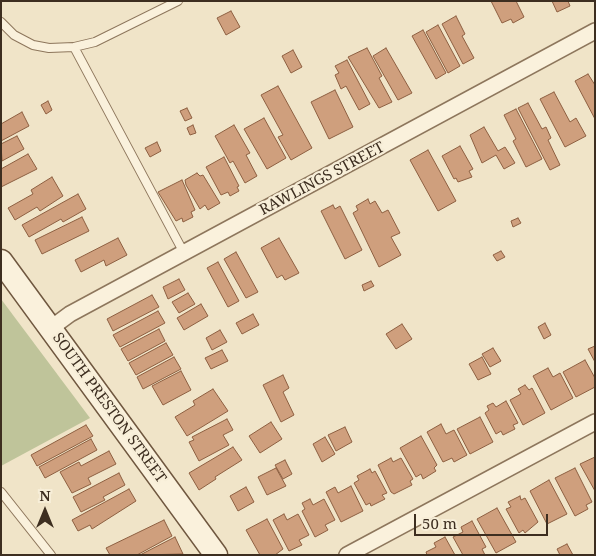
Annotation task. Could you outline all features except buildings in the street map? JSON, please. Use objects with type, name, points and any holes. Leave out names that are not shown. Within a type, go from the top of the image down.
[{"type":"main road","name":"SOUTH PRESTON STREET","points":[[1,262],[216,555]]},
{"type":"street","name":"RAWLINGS STREET","points":[[51,328],[70,314],[595,31]]},
{"type":"street","points":[[347,555],[595,422]]},
{"type":"lane","points":[[1,22],[14,35],[34,45],[49,48],[74,47],[95,42],[178,1]]},
{"type":"lane","points":[[74,47],[184,253]]},
{"type":"lane","points":[[1,492],[51,555]]},
{"type":"green space","points":[[1,299],[90,418],[1,466]]}]
